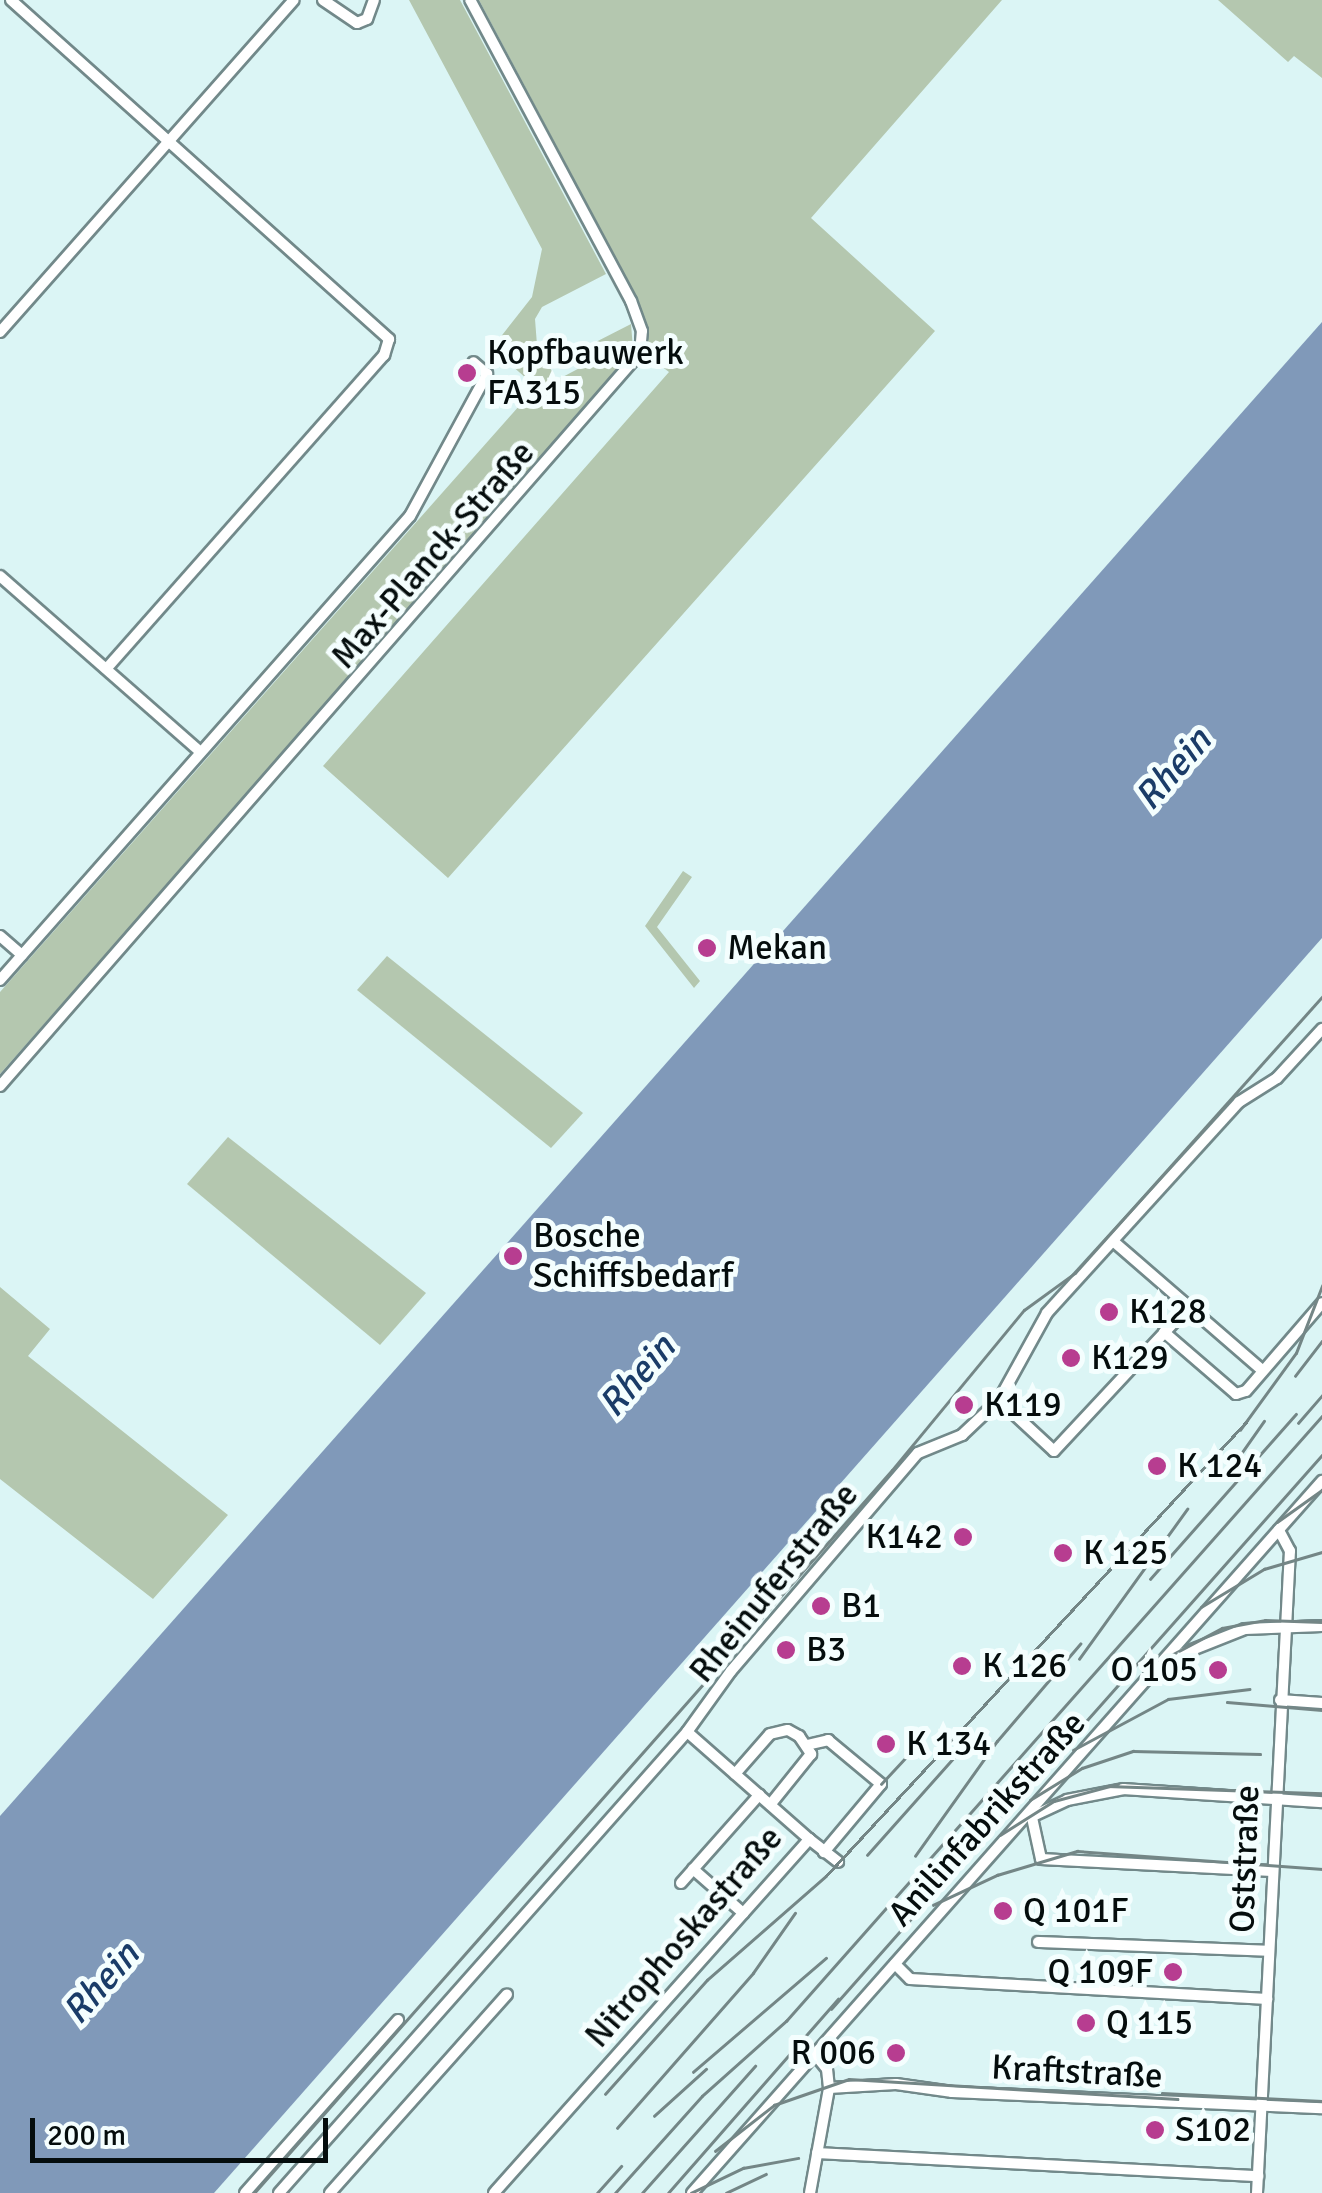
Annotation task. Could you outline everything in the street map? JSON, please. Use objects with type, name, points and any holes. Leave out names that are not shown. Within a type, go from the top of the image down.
[{"type":"street","points":[[11,0],[389,339],[384,355],[106,669]]},
{"type":"street","points":[[0,332],[294,0]]},
{"type":"street","points":[[323,0],[358,23],[368,19],[374,0]]},
{"type":"street","name":"Max-Planck-Straße","points":[[0,1086],[627,376],[640,353],[642,331],[630,301],[470,0]]},
{"type":"street","points":[[0,980],[410,516],[487,374],[473,362]]},
{"type":"street","points":[[0,576],[200,752]]},
{"type":"street","points":[[0,936],[22,955]]},
{"type":"street","name":"Rheinuferstraße","points":[[279,2193],[688,1732],[730,1671],[918,1453],[962,1435],[1000,1400],[1047,1313],[1239,1102],[1276,1078],[1322,1029]]},
{"type":"street","points":[[1114,1241],[1263,1371]]},
{"type":"street","points":[[1164,1332],[1236,1394],[1263,1371],[1322,1304]]},
{"type":"street","points":[[1000,1400],[1054,1451],[1188,1306]]},
{"type":"street","name":"Anilinfabrikstraße","points":[[692,2193],[1032,1814],[1322,1482]]},
{"type":"street","name":"Oststraße","points":[[1257,2193],[1290,1550],[1279,1530]]},
{"type":"street","points":[[1163,1662],[1245,1629],[1287,1624],[1322,1626]]},
{"type":"street","points":[[1280,1700],[1322,1703]]},
{"type":"street","points":[[734,1774],[778,1730],[808,1745],[828,1740],[881,1784],[824,1852]]},
{"type":"street","name":"Nitrophoskastraße","points":[[494,2193],[809,1839],[688,1732]]},
{"type":"street","points":[[770,1805],[806,1764],[808,1745]]},
{"type":"street","points":[[1272,1871],[1041,1859],[1032,1814],[1067,1800],[1124,1789],[1322,1802]]},
{"type":"street","points":[[681,1883],[759,1795]]},
{"type":"street","points":[[809,1839],[838,1862]]},
{"type":"street","points":[[693,1869],[744,1912]]},
{"type":"street","points":[[1038,1942],[1269,1951]]},
{"type":"street","points":[[895,1964],[910,1979],[1267,1999]]},
{"type":"street","points":[[330,2193],[507,1994]]},
{"type":"street","points":[[245,2193],[398,2020]]},
{"type":"street","points":[[810,2193],[829,2088],[827,2069],[815,2054]]},
{"type":"street","name":"Kraftstraße","points":[[829,2088],[896,2084],[952,2092],[1322,2108]]},
{"type":"street","points":[[817,2152],[1258,2176]]},
{"type":"green space","points":[[409,0],[460,0],[606,274],[542,307],[535,319],[537,345],[557,380],[589,363],[586,347],[631,324],[633,349],[582,415],[0,1074],[0,992],[536,387],[492,348],[532,297],[542,249]]},
{"type":"green space","points":[[479,0],[1002,0],[811,218],[935,331],[448,878],[323,766],[669,372],[645,354],[639,302]]},
{"type":"green space","points":[[1218,0],[1322,0],[1322,78],[1294,56],[1288,62]]},
{"type":"green space","points":[[683,871],[692,877],[657,927],[700,981],[694,988],[645,926]]},
{"type":"green space","points":[[387,956],[583,1113],[551,1148],[357,990]]},
{"type":"green space","points":[[228,1137],[426,1293],[380,1345],[187,1184]]},
{"type":"green space","points":[[0,1287],[50,1329],[28,1356],[228,1515],[153,1599],[0,1479]]},
{"type":"water","name":"Rhein","points":[[1322,322],[1322,938],[214,2193],[0,2193],[0,1816]]},
{"type":"railway","points":[[254,2193],[892,1470],[1024,1310],[1075,1273],[1322,997]]},
{"type":"railway","points":[[1240,1430],[1296,1353],[1322,1286]]},
{"type":"railway","points":[[1295,1376],[1322,1341]]},
{"type":"railway","points":[[1298,1423],[1322,1395]]},
{"type":"railway","points":[[1150,1579],[1296,1414]]},
{"type":"railway","points":[[615,2193],[702,2096],[786,2021],[1322,1416]]},
{"type":"railway","points":[[605,2094],[707,1980],[826,1876],[1247,1421]]},
{"type":"railway","points":[[1238,1458],[1264,1421]]},
{"type":"railway","points":[[831,2009],[1322,1455]]},
{"type":"railway","points":[[1277,1522],[1322,1490]]},
{"type":"railway","points":[[1079,1659],[1187,1509]]},
{"type":"railway","points":[[1201,1607],[1264,1569],[1322,1552]]},
{"type":"railway","points":[[1145,1669],[1222,1628],[1265,1620],[1322,1622]]},
{"type":"railway","points":[[915,1856],[997,1741],[1080,1644]]},
{"type":"railway","points":[[1073,1750],[1168,1699],[1249,1689]]},
{"type":"railway","points":[[1227,1702],[1322,1710]]},
{"type":"railway","points":[[1030,1800],[1082,1768],[1133,1751],[1260,1754]]},
{"type":"railway","points":[[867,1855],[957,1754]]},
{"type":"railway","points":[[881,1784],[907,1756]]},
{"type":"railway","points":[[1000,1835],[1054,1801],[1118,1784]]},
{"type":"railway","points":[[1107,1786],[1322,1793]]},
{"type":"railway","points":[[933,1905],[997,1875],[1077,1851],[1322,1869]]},
{"type":"railway","points":[[617,2128],[753,1973],[795,1913]]},
{"type":"railway","points":[[693,2072],[826,1958]]},
{"type":"railway","points":[[668,2193],[838,1999]]},
{"type":"railway","points":[[642,2193],[755,2066]]},
{"type":"railway","points":[[654,2116],[706,2069]]},
{"type":"railway","points":[[715,2151],[774,2105],[849,2079],[1177,2099]]},
{"type":"railway","points":[[1162,2093],[1322,2101]]},
{"type":"railway","points":[[691,2193],[743,2168],[798,2158]]},
{"type":"railway","points":[[597,2193],[621,2166]]},
{"type":"railway","points":[[726,2193],[766,2174]]},
{"type":"place","name":"Kopfbauwerk FA315","points":[[467,373]]},
{"type":"place","name":"Mekan","points":[[707,948]]},
{"type":"place","name":"Bosche Schiffsbedarf","points":[[513,1256]]},
{"type":"place","name":"K128","points":[[1109,1312]]},
{"type":"place","name":"K129","points":[[1071,1358]]},
{"type":"place","name":"K119","points":[[964,1405]]},
{"type":"place","name":"K 124","points":[[1157,1466]]},
{"type":"place","name":"K142","points":[[963,1537]]},
{"type":"place","name":"K 125","points":[[1063,1553]]},
{"type":"place","name":"B1","points":[[821,1606]]},
{"type":"place","name":"B3","points":[[786,1650]]},
{"type":"place","name":"K 126","points":[[962,1666]]},
{"type":"place","name":"O 105","points":[[1218,1670]]},
{"type":"place","name":"K 134","points":[[886,1744]]},
{"type":"place","name":"Q 101F","points":[[1003,1911]]},
{"type":"place","name":"Q 109F","points":[[1173,1972]]},
{"type":"place","name":"Q 115","points":[[1086,2023]]},
{"type":"place","name":"R 006","points":[[896,2053]]},
{"type":"place","name":"S102","points":[[1155,2130]]}]
